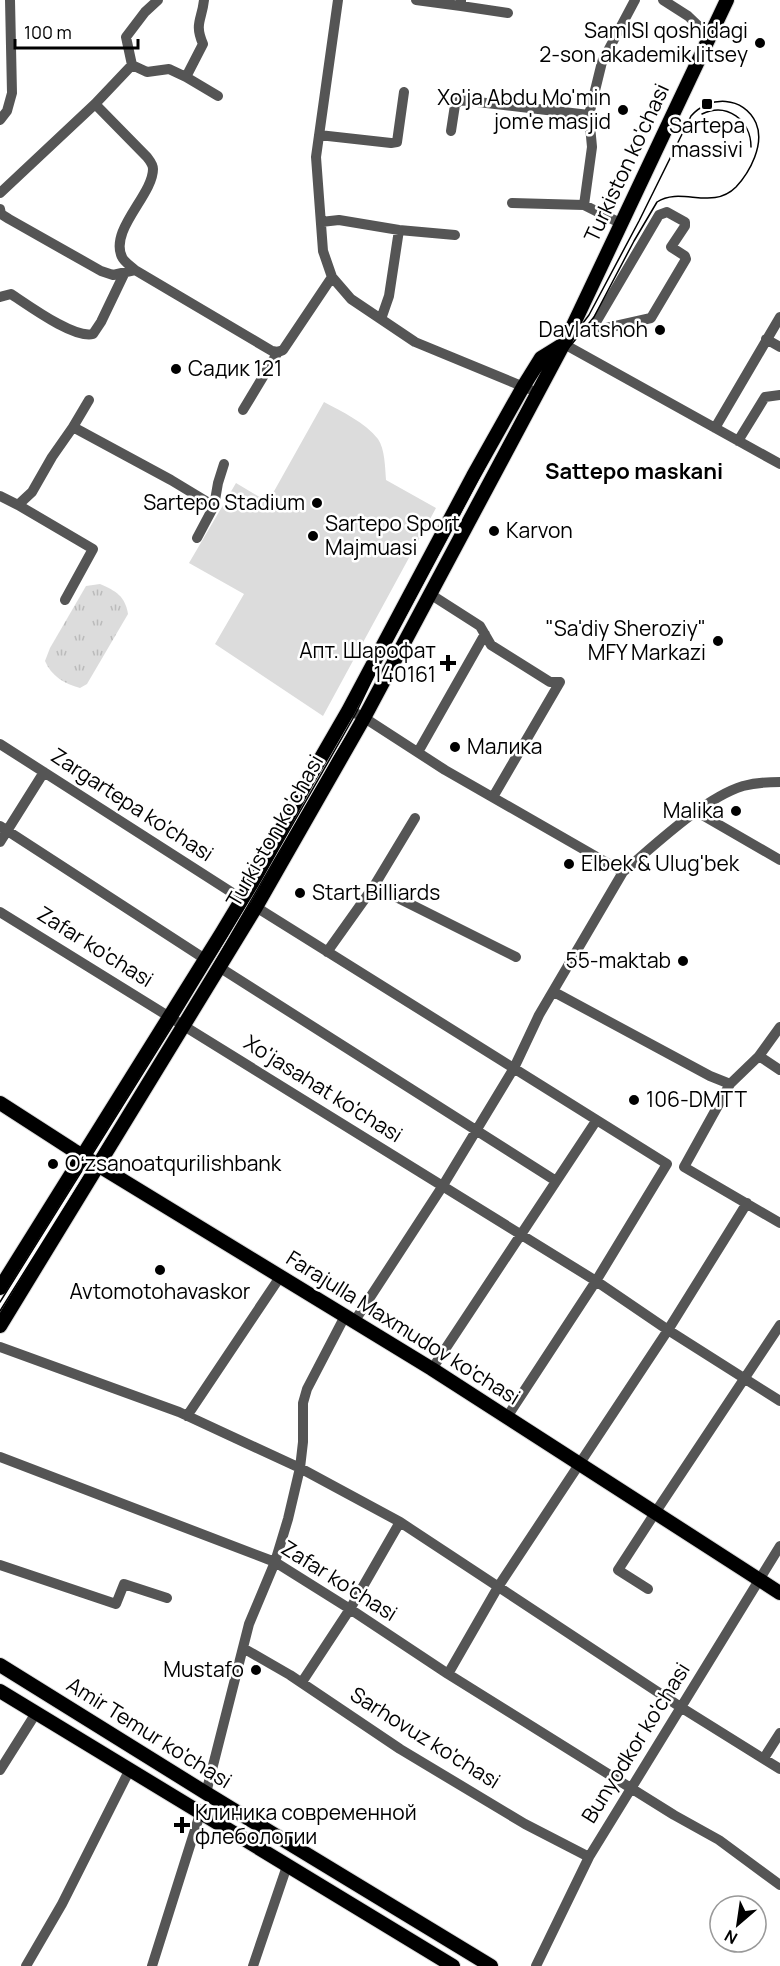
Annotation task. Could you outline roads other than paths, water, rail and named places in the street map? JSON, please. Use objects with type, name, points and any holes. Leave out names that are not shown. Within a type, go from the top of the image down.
[{"type":"main road","name":"Turkiston ko'chasi","points":[[0,1326],[256,907],[364,718],[567,339],[727,0]]},
{"type":"main road","name":"Turkiston ko'chasi","points":[[0,1288],[242,899],[348,711],[523,387],[542,358],[567,339]]},
{"type":"main road","name":"Farajulla Maxmudov ko'chasi","points":[[0,1103],[432,1369],[780,1593]]},
{"type":"main road","name":"Amir Temur ko'chasi","points":[[0,1665],[491,1966]]},
{"type":"main road","name":"Amir Temur ko'chasi","points":[[0,1691],[453,1966]]},
{"type":"street","points":[[0,120],[8,111],[12,93],[10,0]]},
{"type":"street","points":[[132,65],[126,37],[145,12],[158,0]]},
{"type":"street","points":[[186,77],[203,44],[198,24],[203,13],[204,0]]},
{"type":"street","points":[[416,0],[461,3],[508,13]]},
{"type":"street","points":[[584,205],[592,147],[589,116],[603,62],[635,0]]},
{"type":"street","points":[[663,0],[688,16],[710,37]]},
{"type":"street","points":[[335,1],[316,157],[323,251],[332,277],[351,299],[415,342],[537,394]]},
{"type":"street","points":[[132,65],[147,72],[169,69],[218,96]]},
{"type":"street","points":[[0,193],[95,104],[132,65]]},
{"type":"street","points":[[319,135],[397,142],[404,92]]},
{"type":"street","points":[[451,131],[455,105],[460,100],[589,116]]},
{"type":"street","points":[[95,104],[153,166],[152,176],[124,230],[119,245],[122,258],[130,272],[272,351],[278,352]]},
{"type":"street","points":[[512,203],[584,205],[622,224]]},
{"type":"street","points":[[0,209],[4,220],[101,271],[113,275],[130,272]]},
{"type":"street","points":[[567,339],[592,329],[602,329],[651,318],[686,259],[671,247],[685,226],[685,222],[667,212],[659,215],[592,329]]},
{"type":"street","points":[[321,222],[339,220],[399,230],[455,235]]},
{"type":"street","points":[[381,320],[389,296],[399,230]]},
{"type":"street","points":[[0,290],[11,294],[65,327],[86,336],[93,334],[130,272]]},
{"type":"street","points":[[243,410],[278,352],[283,350],[332,277]]},
{"type":"street","points":[[0,297],[11,294]]},
{"type":"street","points":[[715,428],[780,316]]},
{"type":"street","points":[[567,339],[715,428],[780,464]]},
{"type":"street","points":[[766,339],[780,347]]},
{"type":"street","points":[[738,441],[765,397],[780,395]]},
{"type":"street","points":[[18,506],[32,492],[89,400]]},
{"type":"street","points":[[73,428],[152,469],[214,506]]},
{"type":"street","points":[[197,538],[214,506],[224,464]]},
{"type":"street","points":[[0,496],[93,549],[65,600]]},
{"type":"street","points":[[430,594],[480,626],[491,645],[550,682],[560,682],[493,797]]},
{"type":"street","points":[[418,752],[485,634]]},
{"type":"street","points":[[348,711],[364,718],[493,797],[623,872]]},
{"type":"street","name":"Zargartepa ko'chasi","points":[[0,744],[242,899]]},
{"type":"street","points":[[0,842],[4,829],[44,772]]},
{"type":"street","points":[[206,1793],[249,1624],[275,1562],[288,1520],[300,1468],[303,1403],[308,1389],[350,1319],[442,1186],[514,1068],[539,1015],[623,872],[682,823],[722,795],[763,782],[780,782]]},
{"type":"street","points":[[697,812],[780,860]]},
{"type":"street","points":[[327,952],[374,886],[415,818]]},
{"type":"street","points":[[4,829],[206,959]]},
{"type":"street","points":[[374,886],[516,957]]},
{"type":"street","points":[[256,907],[667,1164],[596,1281],[507,1417]]},
{"type":"street","name":"Zafar ko'chasi","points":[[0,912],[184,1025]]},
{"type":"street","points":[[219,967],[556,1181]]},
{"type":"street","points":[[554,992],[710,1076],[730,1084]]},
{"type":"street","name":"Xo'jasahat ko'chasi","points":[[184,1025],[596,1281],[780,1401]]},
{"type":"street","points":[[780,1027],[759,1056],[730,1084],[684,1167],[780,1223]]},
{"type":"street","points":[[759,1056],[780,1070]]},
{"type":"street","points":[[432,1369],[596,1121]]},
{"type":"street","points":[[448,1674],[498,1587],[668,1330],[747,1203]]},
{"type":"street","points":[[187,1416],[280,1276]]},
{"type":"street","points":[[648,1589],[618,1570],[780,1325]]},
{"type":"street","points":[[0,1347],[187,1416],[300,1468],[400,1522],[682,1708],[780,1769]]},
{"type":"street","name":"Zafar ko'chasi","points":[[0,1457],[275,1562],[448,1674],[719,1840],[780,1885]]},
{"type":"street","points":[[302,1682],[350,1609],[400,1522]]},
{"type":"street","name":"Bunyodkor ko'chasi","points":[[536,1966],[589,1857],[780,1546]]},
{"type":"street","points":[[0,1565],[116,1604],[124,1584],[167,1598]]},
{"type":"street","name":"Sarhovuz ko'chasi","points":[[243,1648],[302,1682],[399,1749],[525,1824],[589,1857]]},
{"type":"street","points":[[0,1770],[36,1713]]},
{"type":"street","points":[[764,1758],[780,1733]]},
{"type":"street","points":[[26,1966],[62,1904],[129,1771]]},
{"type":"street","points":[[152,1966],[200,1814]]},
{"type":"street","points":[[253,1966],[287,1866]]},
{"type":"tram line","points":[[0,1302],[258,885],[356,713],[378,667],[527,388],[589,315],[691,116],[707,104],[726,101],[735,103],[750,114],[756,123],[759,140],[751,166],[736,187],[727,194],[707,198],[676,196],[657,202],[594,317],[543,374],[360,715],[180,1023],[0,1311]]},
{"type":"tram line","points":[[702,114],[720,110],[736,116],[747,129],[751,147]]},
{"type":"place","name":"SamISI qoshidagi 2-son akademik litsey","points":[[760,43]]},
{"type":"place","name":"Sartepa massivi","points":[[707,104]]},
{"type":"place","name":"Xo'ja Abdu Mo'min jom'e masjid","points":[[623,110]]},
{"type":"place","name":"Davlatshoh","points":[[660,330]]},
{"type":"place","name":"Садик 121","points":[[176,369]]},
{"type":"place","name":"Sartepo Stadium","points":[[317,503]]},
{"type":"place","name":"Karvon","points":[[494,531]]},
{"type":"place","name":"Sartepo Sport Majmuasi","points":[[313,536]]},
{"type":"place","name":"\"Sa'diy Sheroziy\" MFY Markazi","points":[[718,641]]},
{"type":"place","name":"Апт. Шарофат 140161","points":[[448,663]]},
{"type":"place","name":"Малика","points":[[455,747]]},
{"type":"place","name":"Malika","points":[[736,811]]},
{"type":"place","name":"Elbek & Ulug'bek","points":[[569,864]]},
{"type":"place","name":"Start Billiards","points":[[300,893]]},
{"type":"place","name":"55-maktab","points":[[683,961]]},
{"type":"place","name":"106-DMTT","points":[[634,1100]]},
{"type":"place","name":"Oʻzsanoatqurilishbank","points":[[53,1164]]},
{"type":"place","name":"Avtomotohavaskor","points":[[160,1270]]},
{"type":"place","name":"Mustafo","points":[[256,1670]]},
{"type":"place","name":"Клиника современной флебологии","points":[[182,1825]]},
{"type":"district","name":"Sattepo maskani","points":[[634,471]]}]
